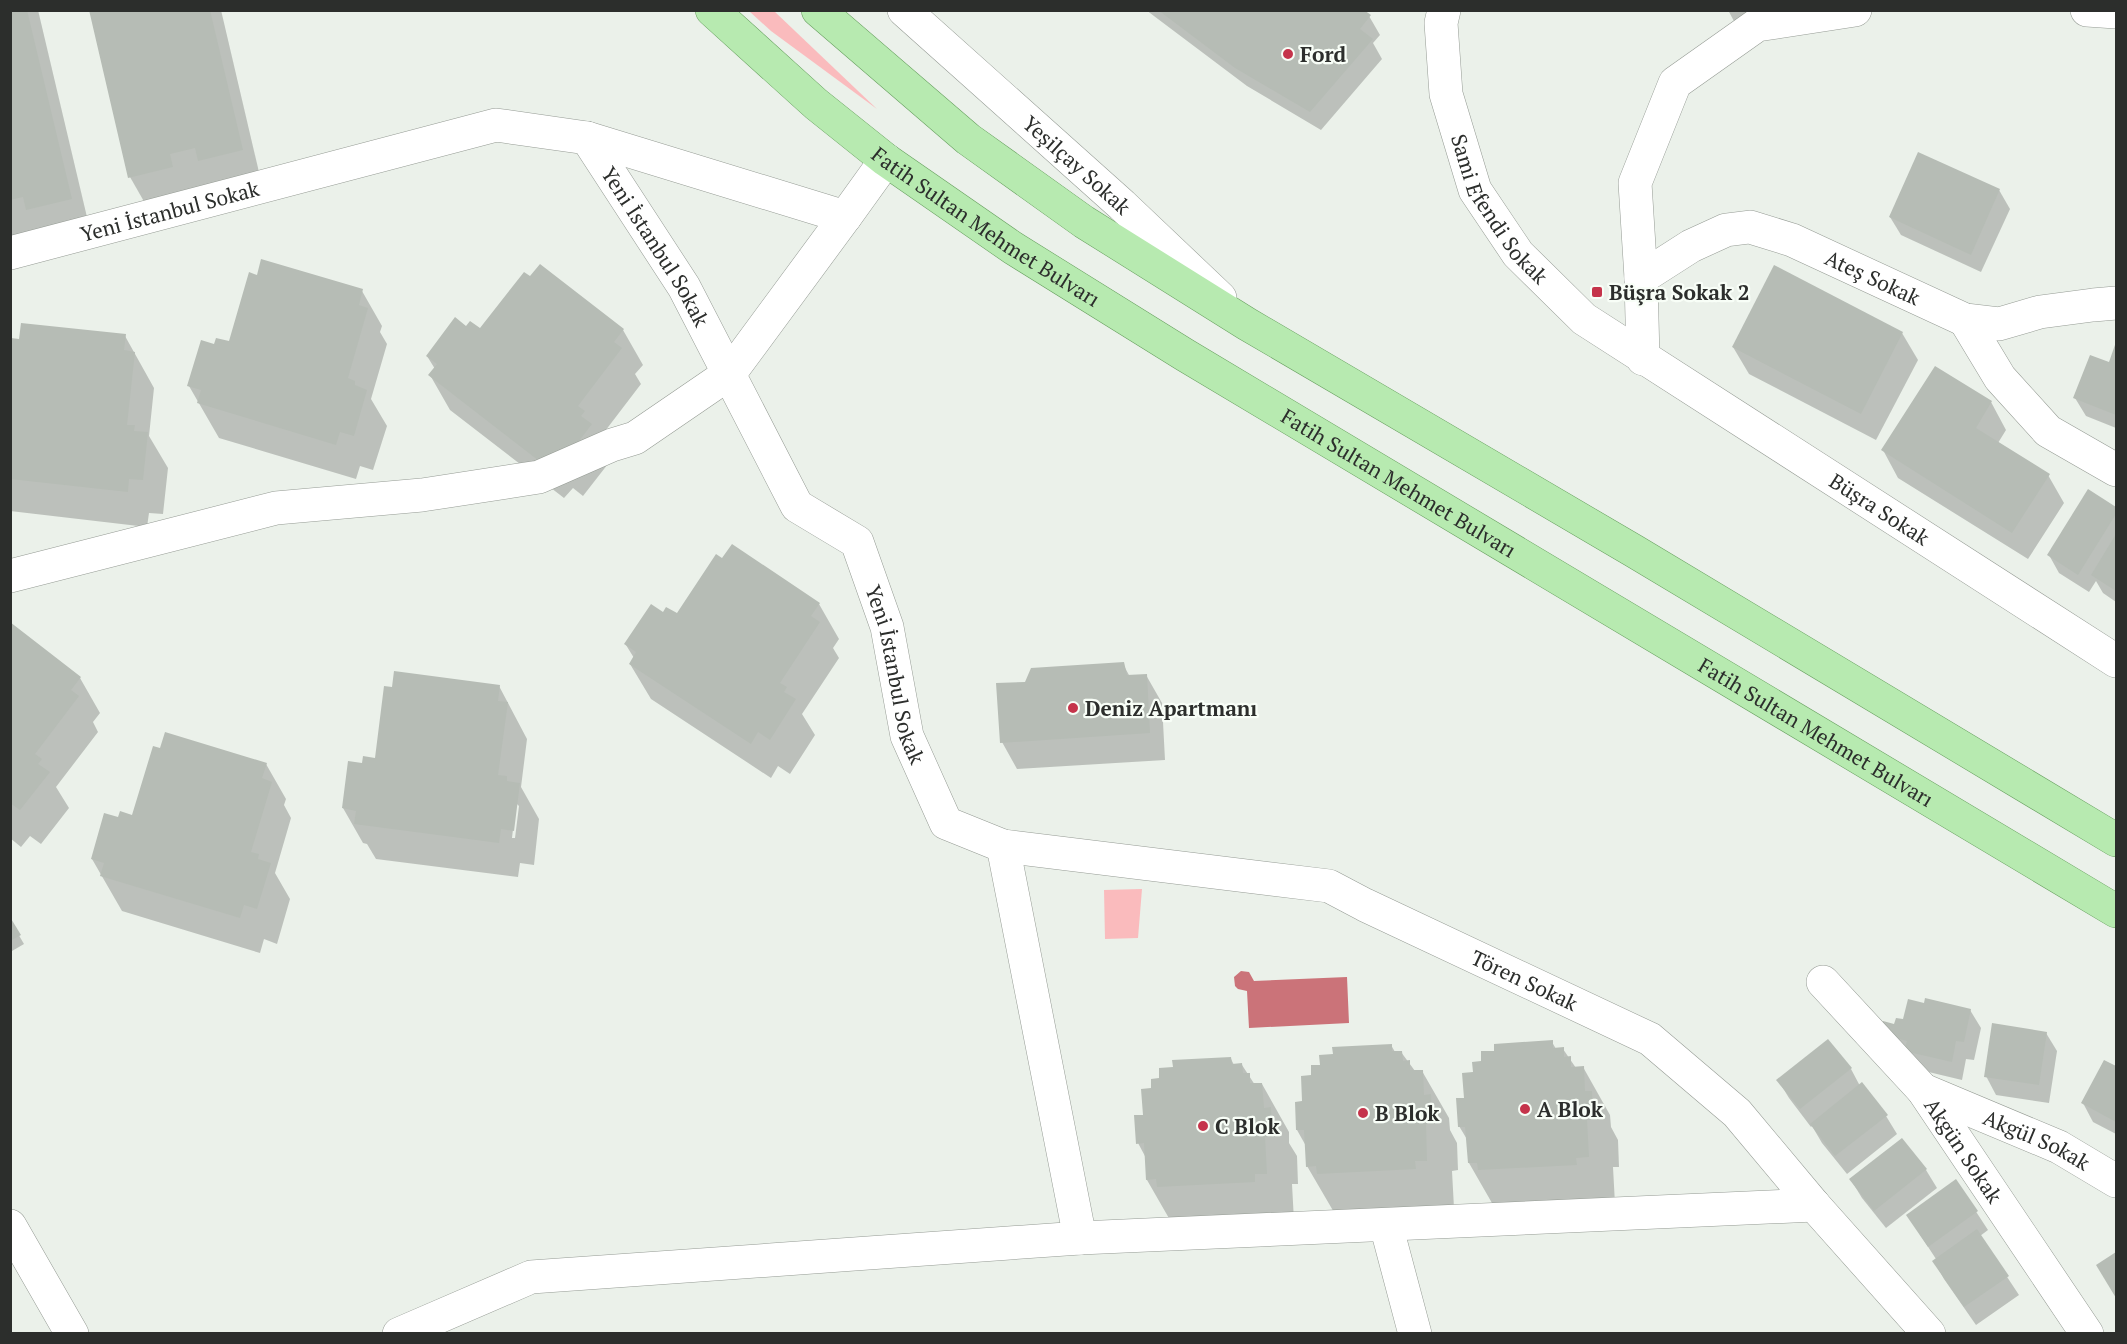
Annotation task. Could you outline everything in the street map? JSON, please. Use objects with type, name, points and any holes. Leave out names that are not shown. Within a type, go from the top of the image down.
[{"type":"main road","name":"Fatih Sultan Mehmet Bulvarı","points":[[712,10],[816,104],[886,160],[1013,248],[1185,355],[2116,910]]},
{"type":"main road","points":[[818,10],[978,146],[1084,222],[1247,324],[1634,551],[2116,840]]},
{"type":"street","name":"Yeşilçay Sokak","points":[[904,10],[1122,205],[1247,324]]},
{"type":"street","points":[[1643,359],[1635,183],[1675,83],[1757,25],[1855,10]]},
{"type":"street","points":[[2087,10],[2116,12]]},
{"type":"street","name":"Sami Efendi Sokak","points":[[1436,15],[1446,94],[1475,190],[1518,254],[1584,319],[1643,359]]},
{"type":"street","name":"Yeni İstanbul Sokak","points":[[10,253],[496,125],[588,138],[684,287],[797,506],[857,542],[887,627],[907,736],[946,824],[1003,846]]},
{"type":"street","points":[[588,138],[845,217]]},
{"type":"street","points":[[10,576],[276,508],[422,495],[539,477],[612,445],[634,438],[730,374],[886,160]]},
{"type":"street","name":"Ateş Sokak","points":[[1641,278],[1691,246],[1726,230],[1750,226],[1792,240],[1965,320],[1999,324],[2040,312],[2116,303]]},
{"type":"street","points":[[1965,320],[2000,378],[2048,431],[2116,470]]},
{"type":"street","name":"Büşra Sokak","points":[[1643,359],[2116,661]]},
{"type":"street","points":[[1003,846],[1080,1238]]},
{"type":"street","name":"Tören Sokak","points":[[1003,846],[1329,886],[1650,1039],[1737,1113],[1814,1205],[1929,1334]]},
{"type":"street","name":"Akgün Sokak","points":[[1823,982],[1923,1090],[2087,1334]]},
{"type":"street","name":"Akgül Sokak","points":[[1923,1090],[2059,1147],[2116,1181]]},
{"type":"street","points":[[399,1334],[531,1277],[1080,1238],[1814,1205]]},
{"type":"street","points":[[1386,1225],[1415,1334]]},
{"type":"street","points":[[10,1226],[72,1334]]},
{"type":"shaded area","points":[[749,11],[774,11],[877,109],[771,31]]},
{"type":"shaded area","points":[[1142,889],[1138,938],[1105,939],[1104,890]]},
{"type":"shaded area","points":[[1241,971],[1249,972],[1254,981],[1347,977],[1349,1023],[1249,1028],[1247,991],[1235,986],[1234,977]]},
{"type":"building","points":[[10,10],[27,10],[72,199],[26,210],[23,197],[10,200]]},
{"type":"building","points":[[89,10],[210,10],[243,150],[198,161],[195,148],[170,154],[173,167],[128,178]]},
{"type":"building","name":"Ford","points":[[1158,10],[1364,10],[1371,15],[1360,29],[1373,39],[1310,112],[1235,68]]},
{"type":"building","points":[[1918,152],[2000,189],[1971,255],[1889,217]]},
{"type":"building","points":[[261,259],[363,289],[359,305],[368,308],[348,378],[355,381],[355,385],[367,390],[354,436],[340,432],[336,445],[197,403],[201,390],[187,386],[201,340],[214,344],[216,338],[229,341],[249,272],[257,275]]},
{"type":"building","points":[[540,264],[624,329],[614,342],[622,348],[578,406],[585,411],[581,416],[592,424],[563,462],[543,464],[428,375],[437,364],[426,356],[455,317],[466,326],[470,321],[480,328],[524,272],[530,276]]},
{"type":"building","points":[[1774,265],[1903,332],[1861,414],[1732,347]]},
{"type":"building","points":[[21,323],[126,334],[124,350],[135,352],[127,425],[135,425],[134,431],[148,432],[143,480],[129,479],[128,492],[10,479],[10,342],[11,338],[19,339]]},
{"type":"building","points":[[2116,342],[2116,415],[2073,398],[2090,355],[2109,362]]},
{"type":"building","points":[[1935,366],[1992,401],[1976,428],[2050,474],[2012,533],[1881,450]]},
{"type":"building","points":[[2088,489],[2116,507],[2116,514],[2078,575],[2047,555]]},
{"type":"building","points":[[2116,534],[2116,591],[2091,575]]},
{"type":"building","points":[[732,544],[820,603],[811,616],[820,622],[780,683],[787,687],[784,692],[796,699],[770,740],[758,732],[751,744],[629,664],[636,652],[624,644],[651,604],[663,612],[666,607],[677,613],[716,554],[722,558]]},
{"type":"building","points":[[10,622],[81,677],[71,690],[79,696],[35,754],[42,759],[38,764],[50,772],[20,810],[10,803]]},
{"type":"building","name":"Deniz Apartmanı","points":[[1124,662],[1127,675],[1147,674],[1150,733],[1000,743],[996,683],[1025,682],[1031,668]]},
{"type":"building","points":[[394,671],[500,685],[498,701],[508,702],[498,775],[507,776],[507,781],[520,783],[514,831],[501,829],[499,843],[354,824],[356,811],[342,808],[348,761],[362,763],[363,756],[375,758],[384,686],[392,687]]},
{"type":"building","points":[[165,732],[267,763],[262,778],[272,782],[251,852],[259,854],[258,859],[271,863],[257,909],[244,905],[240,918],[100,876],[104,863],[91,859],[104,813],[118,817],[120,811],[132,815],[153,746],[160,748]]},
{"type":"building","points":[[10,917],[21,935],[10,941]]},
{"type":"building","points":[[1925,998],[1971,1009],[1964,1042],[1956,1041],[1952,1062],[1904,1051],[1907,1041],[1880,1034],[1883,1021],[1894,1024],[1896,1018],[1903,1019],[1908,999],[1924,1003]]},
{"type":"building","points":[[1992,1023],[2047,1032],[2039,1085],[1984,1077]]},
{"type":"building","points":[[1828,1039],[1852,1068],[1800,1109],[1776,1080]]},
{"type":"building","name":"A Blok","points":[[1553,1040],[1553,1048],[1564,1047],[1564,1057],[1571,1056],[1571,1067],[1584,1066],[1585,1091],[1592,1091],[1593,1120],[1587,1120],[1589,1157],[1576,1158],[1577,1165],[1478,1170],[1477,1163],[1468,1163],[1465,1127],[1458,1127],[1456,1098],[1464,1098],[1462,1073],[1473,1072],[1472,1062],[1481,1061],[1481,1051],[1494,1051],[1494,1044]]},
{"type":"building","name":"B Blok","points":[[1392,1044],[1392,1051],[1402,1051],[1403,1061],[1410,1060],[1410,1070],[1423,1070],[1424,1095],[1431,1094],[1432,1123],[1426,1124],[1427,1161],[1415,1161],[1416,1169],[1317,1174],[1316,1166],[1306,1167],[1304,1130],[1296,1130],[1295,1102],[1302,1101],[1301,1076],[1311,1075],[1311,1065],[1320,1065],[1319,1055],[1333,1054],[1332,1047]]},
{"type":"building","name":"C Blok","points":[[1231,1057],[1232,1064],[1242,1063],[1243,1073],[1250,1073],[1250,1083],[1262,1083],[1264,1108],[1271,1107],[1272,1137],[1265,1137],[1267,1174],[1255,1174],[1255,1182],[1157,1187],[1156,1179],[1146,1180],[1144,1143],[1136,1144],[1134,1115],[1143,1115],[1141,1089],[1151,1088],[1151,1079],[1159,1078],[1159,1068],[1173,1067],[1172,1060]]},
{"type":"building","points":[[2104,1060],[2116,1066],[2116,1122],[2081,1103]]},
{"type":"building","points":[[1862,1082],[1888,1115],[1835,1156],[1810,1124]]},
{"type":"building","points":[[1902,1138],[1927,1169],[1874,1211],[1849,1179]]},
{"type":"building","points":[[1956,1179],[1978,1211],[1928,1247],[1906,1215]]},
{"type":"building","points":[[1977,1229],[2009,1276],[1964,1307],[1932,1261]]},
{"type":"building","points":[[2116,1252],[2116,1298],[2096,1265]]},
{"type":"place","name":"Ford","points":[[1288,54]]},
{"type":"place","name":"Büşra Sokak 2","points":[[1597,292]]},
{"type":"place","name":"Deniz Apartmanı","points":[[1073,708]]},
{"type":"place","name":"A Blok","points":[[1525,1109]]},
{"type":"place","name":"B Blok","points":[[1363,1113]]},
{"type":"place","name":"C Blok","points":[[1203,1126]]}]
